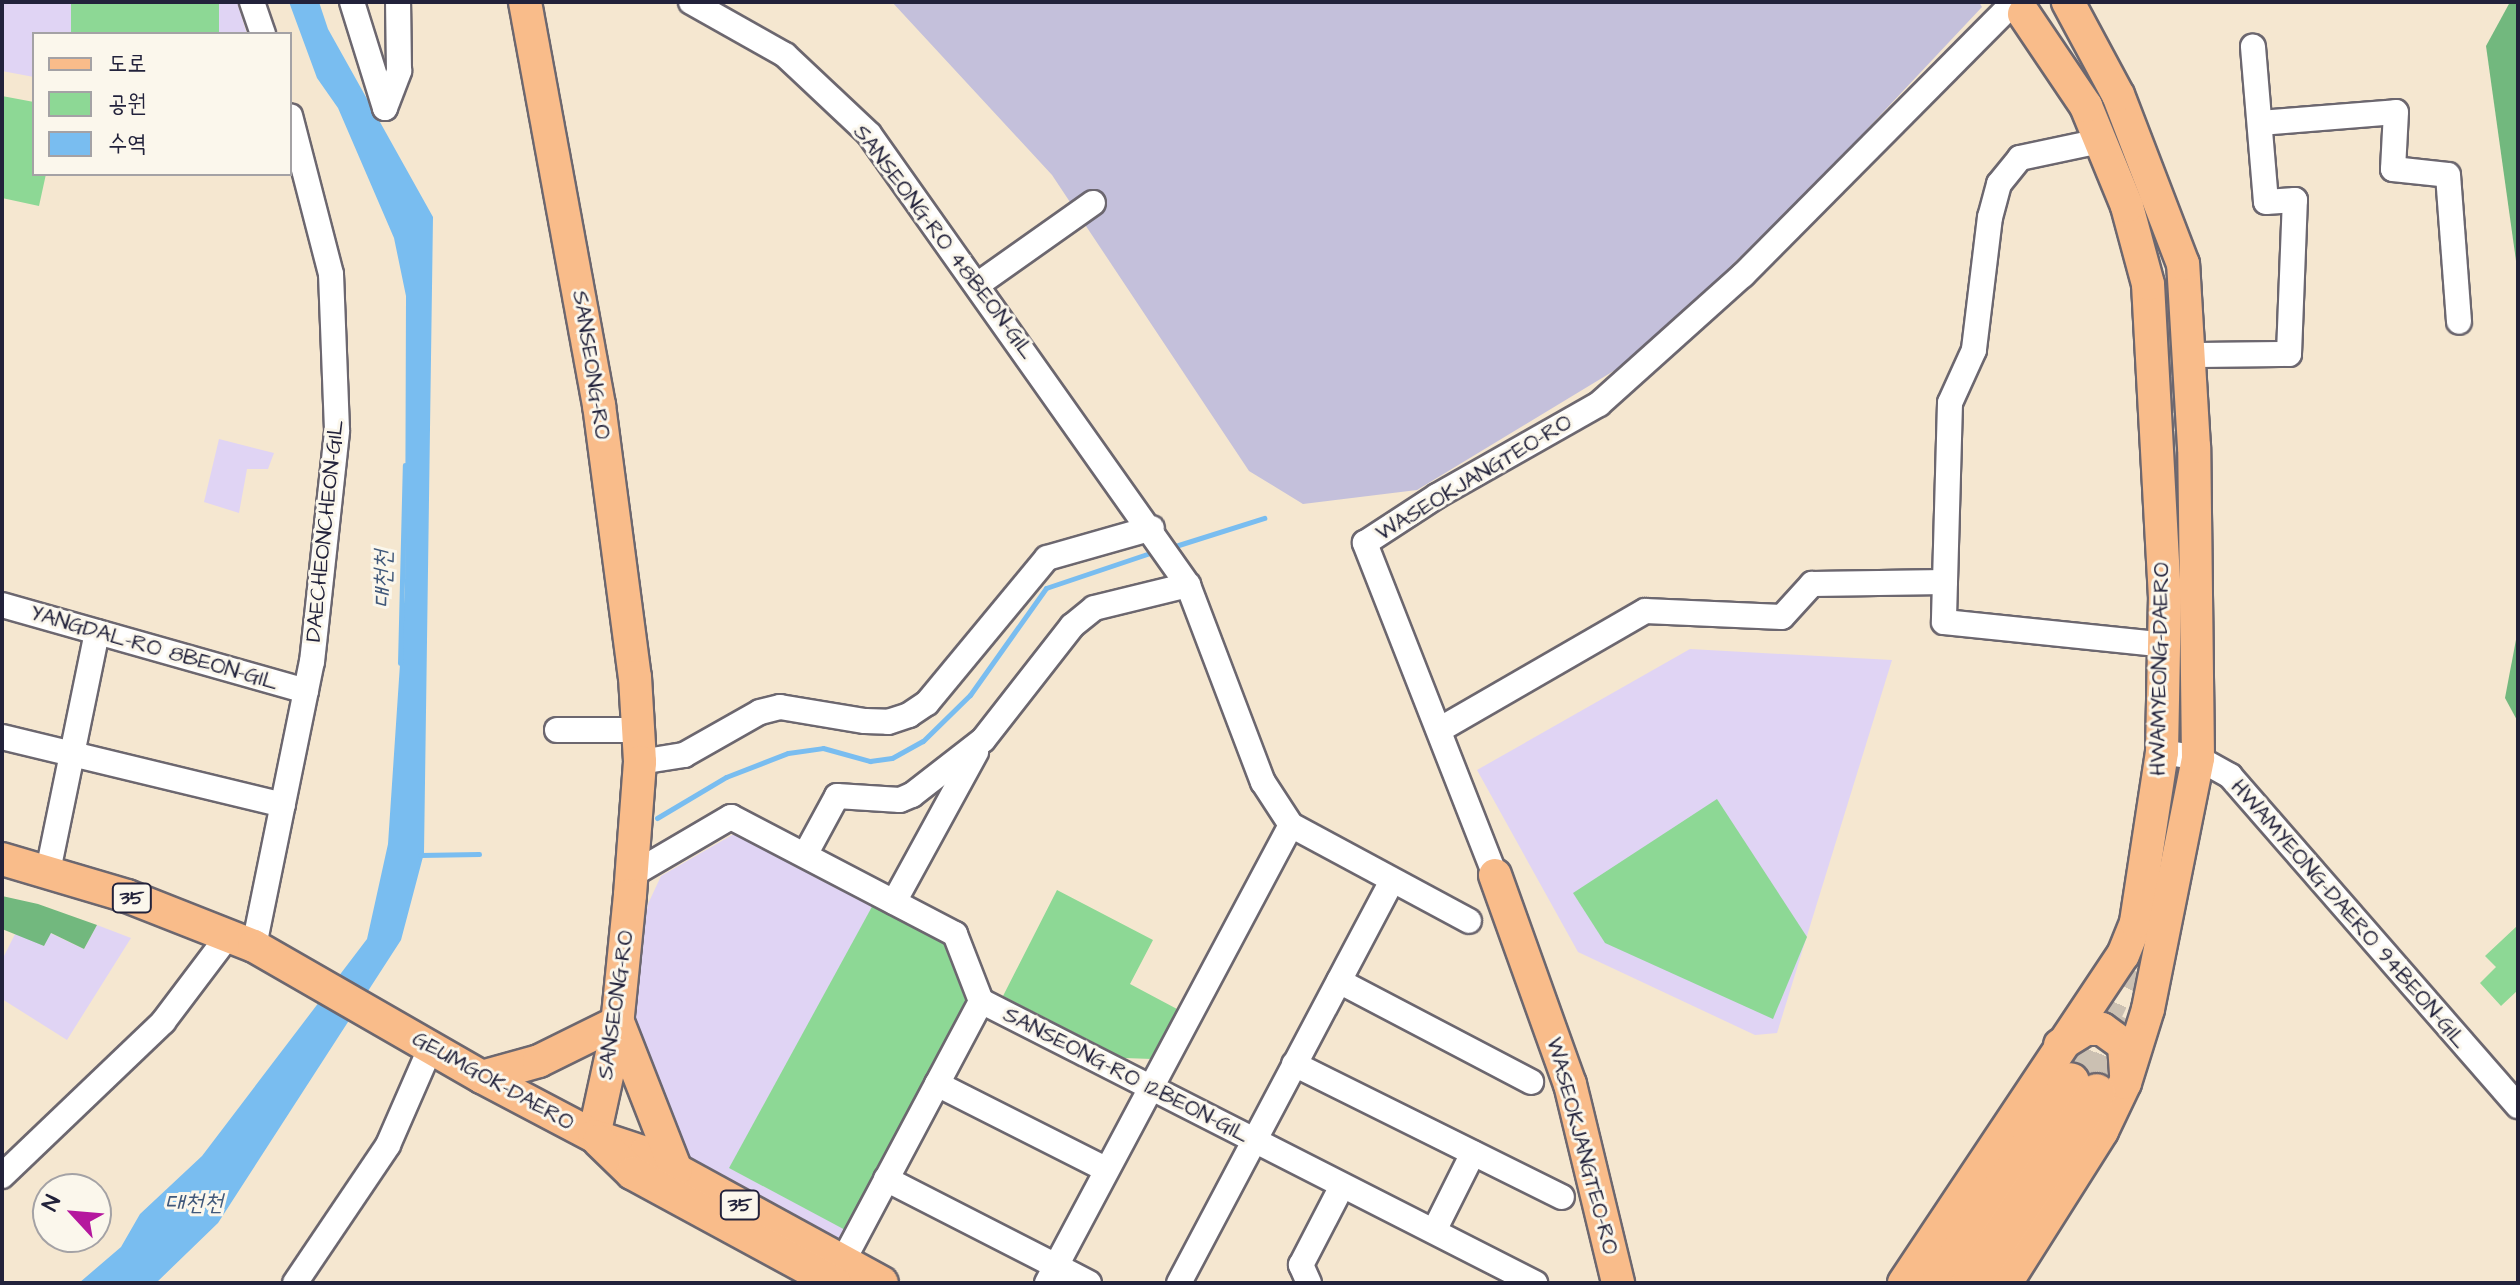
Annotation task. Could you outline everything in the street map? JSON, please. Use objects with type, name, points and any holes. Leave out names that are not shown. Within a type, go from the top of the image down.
[{"type":"highway","points":[[1970,1283],[2009,1203],[2033,1166],[2098,1085]]},
{"type":"highway","points":[[1939,1283],[2009,1203]]},
{"type":"main road","name":"SANSEONG-RO","points":[[525,2],[599,405],[631,619],[640,762],[618,1022],[594,1136]]},
{"type":"main road","points":[[2014,7],[2040,14],[2058,2]]},
{"type":"main road","name":"HWAMYEONG-DAERO","points":[[2014,1271],[2102,1131],[2098,1085],[2151,995],[2198,758],[2190,355],[2183,264],[2157,185],[2118,95],[2068,2]]},
{"type":"main road","name":"HWAMYEONG-DAERO","points":[[1904,1283],[2059,1046],[2105,985],[2136,922],[2162,752],[2165,645],[2148,284],[2127,206],[2086,106],[2014,7]]},
{"type":"main road","name":"35","points":[[2,859],[48,871],[247,944]]},
{"type":"main road","name":"WASEOKJANGTEO-RO","points":[[1495,875],[1570,1084],[1618,1283]]},
{"type":"main road","name":"GEUMGOK-DAERO","points":[[247,944],[482,1077],[594,1136],[676,1170],[839,1272]]},
{"type":"main road","points":[[482,1077],[539,1061],[618,1022],[676,1170]]},
{"type":"main road","points":[[2059,1046],[2086,1029],[2114,1035],[2128,1055],[2098,1085]]},
{"type":"main road","name":"GEUMGOK-DAERO","points":[[594,1136],[632,1173],[839,1272],[882,1283]]},
{"type":"main road","points":[[1945,1222],[2033,1166]]},
{"type":"main road","points":[[2014,1271],[2033,1166]]},
{"type":"street","points":[[252,2],[262,32]]},
{"type":"street","points":[[352,2],[385,108],[399,71],[398,2]]},
{"type":"street","name":"SANSEONG-RO 48BEON-GIL","points":[[691,2],[785,55],[869,134],[1152,528],[1188,585],[1263,782],[1291,825]]},
{"type":"street","name":"WASEOKJANGTEO-RO","points":[[1495,875],[1365,543],[1437,496],[1599,404],[1743,275],[2014,7]]},
{"type":"street","points":[[2190,355],[2289,354],[2295,200],[2266,202],[2253,47]]},
{"type":"street","points":[[2260,123],[2396,112],[2393,169],[2448,175],[2459,322]]},
{"type":"street","name":"DAECHEONCHEON-GIL","points":[[247,944],[283,805],[306,691],[337,430],[331,274],[292,124]]},
{"type":"street","points":[[2100,141],[2020,158],[1999,184],[1990,217],[1974,350],[1950,403],[1944,622],[2165,645]]},
{"type":"street","points":[[977,285],[1093,203]]},
{"type":"street","points":[[640,762],[684,755],[760,712],[780,707],[865,721],[888,722],[909,715],[927,703],[1047,558],[1152,528]]},
{"type":"street","points":[[1439,730],[1645,611],[1782,617],[1812,584],[1945,582]]},
{"type":"street","points":[[894,902],[983,740],[1072,626],[1094,608],[1188,585]]},
{"type":"street","name":"YANGDAL-RO 8BEON-GIL","points":[[2,605],[306,691]]},
{"type":"street","points":[[48,871],[97,632]]},
{"type":"street","points":[[557,730],[636,730]]},
{"type":"street","points":[[2,737],[283,805]]},
{"type":"street","points":[[805,855],[837,796],[900,800],[912,795],[983,740]]},
{"type":"street","name":"HWAMYEONG-DAERO 94BEON-GIL","points":[[2162,752],[2198,758],[2230,776],[2518,1106]]},
{"type":"street","name":"SANSEONG-RO 12BEON-GIL","points":[[630,876],[731,817],[955,934],[981,1001],[1535,1283]]},
{"type":"street","points":[[1051,1274],[1291,825],[1469,921]]},
{"type":"street","points":[[1179,1283],[1392,881]]},
{"type":"street","points":[[2,1176],[247,944]]},
{"type":"street","points":[[1339,981],[1531,1082]]},
{"type":"street","points":[[839,1272],[981,1001]]},
{"type":"street","points":[[295,1283],[388,1145],[430,1049]]},
{"type":"street","points":[[1294,1064],[1562,1197]]},
{"type":"street","points":[[937,1084],[1105,1169]]},
{"type":"street","points":[[1434,1231],[1473,1153]]},
{"type":"street","points":[[886,1179],[1051,1274],[1089,1283]]},
{"type":"street","points":[[1309,1283],[1301,1265],[1342,1186]]},
{"type":"shaded area","points":[[2,2],[237,2],[246,32],[32,32],[32,77],[2,71]]},
{"type":"shaded area","points":[[892,2],[1979,2],[1982,7],[1824,175],[1640,355],[1417,490],[1303,504],[1249,471],[1052,175]]},
{"type":"shaded area","points":[[219,439],[274,453],[268,469],[247,469],[239,513],[204,502]]},
{"type":"shaded area","points":[[1690,649],[1892,660],[1777,1033],[1755,1035],[1578,952],[1477,770]]},
{"type":"shaded area","points":[[739,831],[949,936],[974,999],[838,1251],[689,1166],[628,1018],[648,904],[661,876]]},
{"type":"shaded area","points":[[97,925],[131,938],[67,1040],[2,999],[2,960],[16,932],[44,946],[50,933],[84,949]]},
{"type":"green space","points":[[71,2],[219,2],[219,32],[71,32]]},
{"type":"green space","points":[[2510,2],[2518,2],[2518,275],[2486,46]]},
{"type":"green space","points":[[2,96],[32,102],[32,176],[46,176],[39,206],[2,198]]},
{"type":"green space","points":[[2518,629],[2518,722],[2505,698]]},
{"type":"green space","points":[[1717,799],[1807,937],[1773,1019],[1605,943],[1573,893]]},
{"type":"green space","points":[[1057,890],[1153,940],[1130,984],[1177,1009],[1152,1059],[1124,1058],[1003,996]]},
{"type":"green space","points":[[2,896],[38,904],[97,925],[84,949],[51,933],[44,946],[2,929]]},
{"type":"green space","points":[[874,903],[941,937],[967,1004],[849,1232],[729,1168]]},
{"type":"green space","points":[[2517,926],[2518,990],[2501,1006],[2480,983],[2496,967],[2485,956]]},
{"type":"water","name":"대천천","points":[[289,2],[319,2],[328,29],[433,217],[424,853],[401,940],[218,1223],[156,1283],[79,1283],[121,1247],[140,1214],[202,1156],[367,939],[388,844],[405,589],[406,296],[394,238],[338,108],[317,78]]},
{"type":"waterway","name":"대천천","points":[[400,663],[405,465]]},
{"type":"waterway","points":[[1169,548],[1264,518]]},
{"type":"waterway","points":[[657,818],[726,777],[788,753],[823,748],[870,761],[892,758],[923,741],[970,695],[1046,588],[1156,551]]},
{"type":"waterway","points":[[420,855],[479,854]]},
{"type":"tunnel","points":[[2167,377],[2174,506]]},
{"type":"tunnel","points":[[2071,1081],[2126,967]]},
{"type":"tunnel","points":[[2097,1092],[2130,1020]]}]
